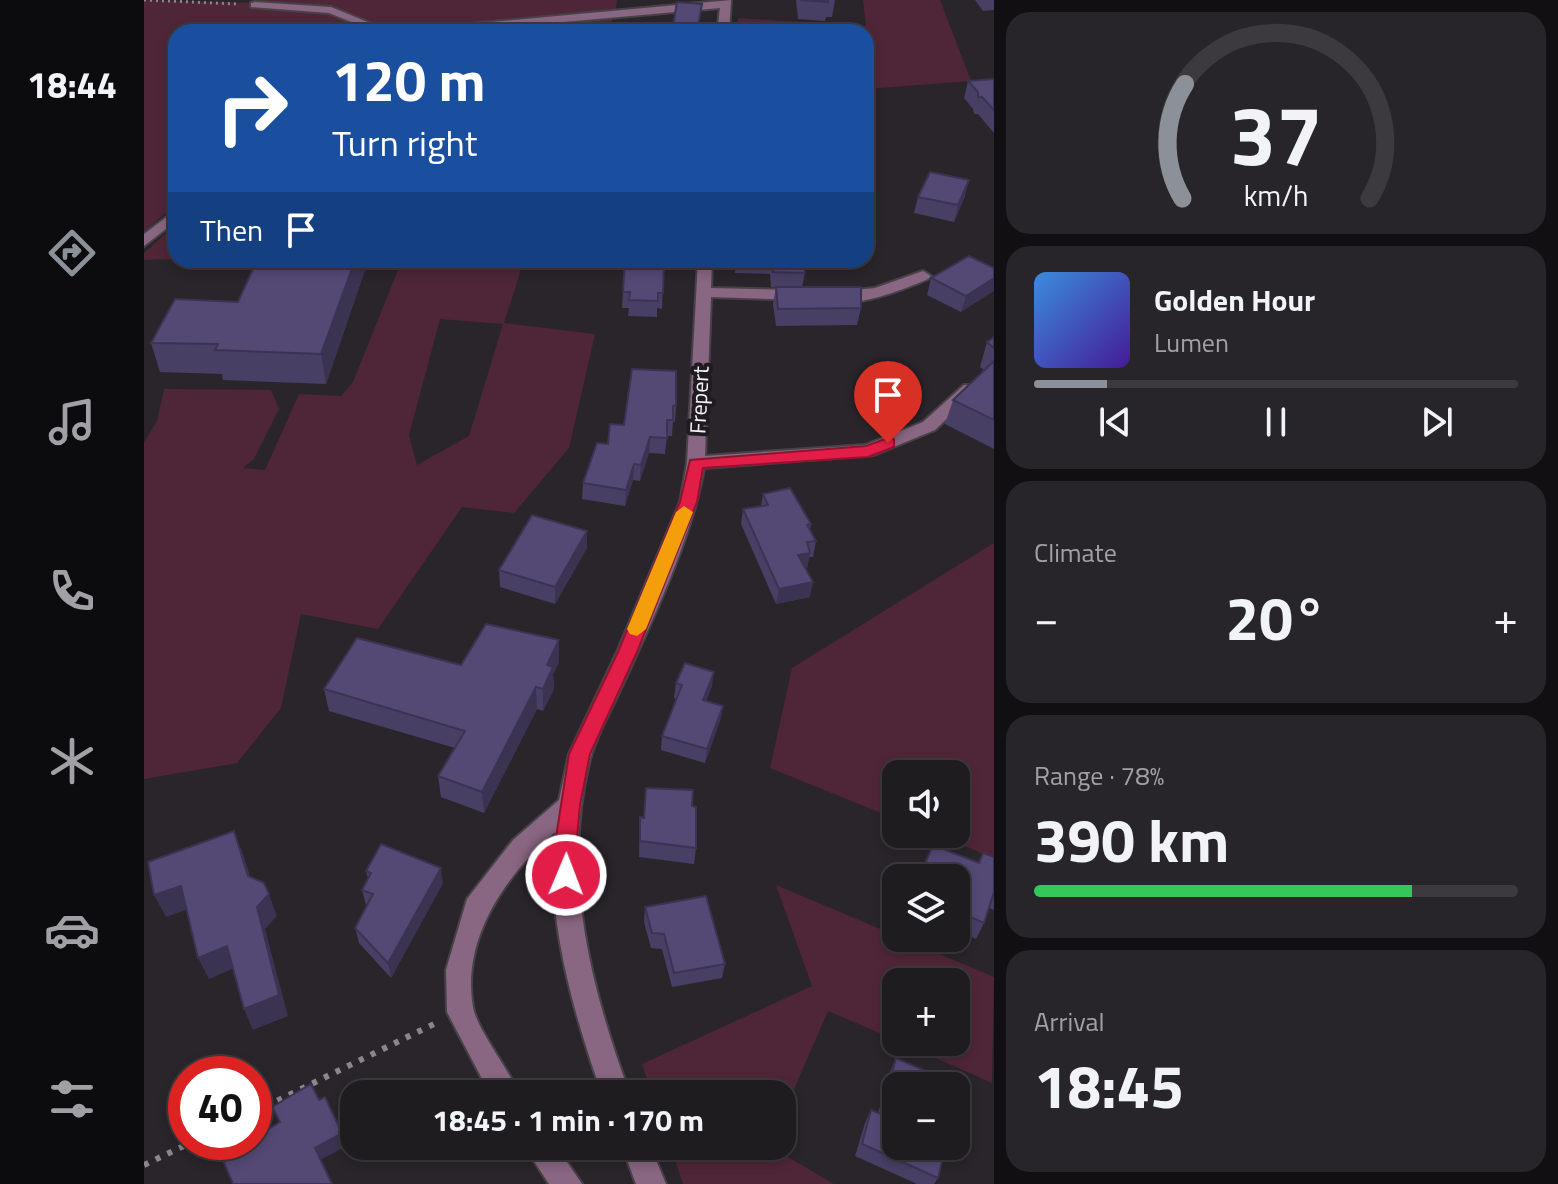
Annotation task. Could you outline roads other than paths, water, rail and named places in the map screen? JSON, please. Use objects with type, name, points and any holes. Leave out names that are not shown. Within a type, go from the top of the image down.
[{"type":"street","points":[[498,24],[726,2],[724,24]]},
{"type":"street","points":[[255,5],[331,10],[366,24]]},
{"type":"street","points":[[144,242],[168,221]]},
{"type":"street","name":"Frepert","points":[[611,1080],[569,926],[565,850],[570,805],[580,754],[627,652],[689,502],[696,463],[705,268]]},
{"type":"street","points":[[704,292],[854,297],[882,292],[923,276]]},
{"type":"street","points":[[696,463],[868,451],[929,426],[970,389]]},
{"type":"street","points":[[497,1080],[460,1012],[459,970],[476,907],[521,847],[570,805]]},
{"type":"street","points":[[549,1160],[567,1184]]},
{"type":"street","points":[[642,1160],[651,1184]]}]
